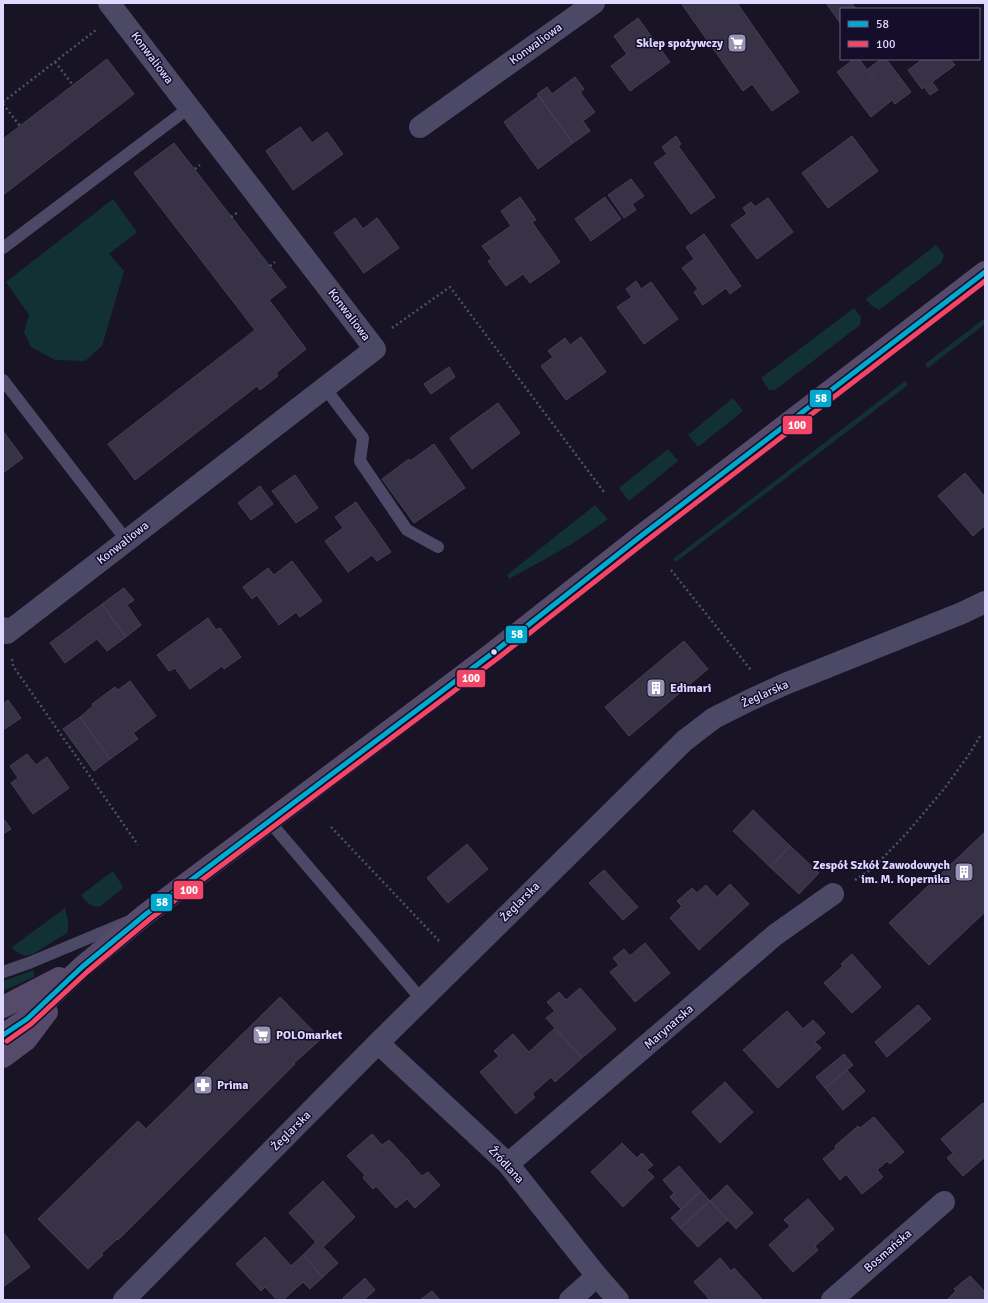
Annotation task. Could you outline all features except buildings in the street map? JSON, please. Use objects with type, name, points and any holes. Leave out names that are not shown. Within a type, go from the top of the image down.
[{"type":"main road","points":[[3,1034],[27,1019],[82,967],[146,914],[494,652],[629,546],[985,272]]},
{"type":"main road","points":[[3,1007],[82,967]]},
{"type":"main road","points":[[3,1057],[26,1040],[82,967]]},
{"type":"street","name":"Konwaliowa","points":[[420,127],[594,3]]},
{"type":"street","name":"Konwaliowa","points":[[5,630],[127,541],[375,349],[113,8]]},
{"type":"street","name":"Żeglarska","points":[[124,1300],[378,1043],[684,741],[714,718],[768,692],[962,613],[985,602]]},
{"type":"street","name":"Marynarska","points":[[508,1164],[775,935],[833,894]]},
{"type":"street","name":"Źródlana","points":[[378,1043],[508,1164],[597,1276],[618,1300]]},
{"type":"street","name":"Bosmańska","points":[[832,1300],[944,1202]]},
{"type":"street","points":[[570,1300],[597,1276]]},
{"type":"lane","points":[[3,248],[190,107]]},
{"type":"lane","points":[[3,380],[127,541]]},
{"type":"lane","points":[[325,388],[363,438],[360,461],[407,530],[438,547]]},
{"type":"lane","points":[[269,821],[422,1000]]},
{"type":"lane","points":[[3,972],[29,963],[146,914]]},
{"type":"path","points":[[20,126],[3,103],[55,62],[113,8]]},
{"type":"path","points":[[55,62],[73,85]]},
{"type":"path","points":[[370,343],[450,287],[604,492]]},
{"type":"path","points":[[671,570],[768,692]]},
{"type":"path","points":[[5,630],[13,666],[138,845]]},
{"type":"path","points":[[833,894],[873,868],[906,834],[944,789],[970,753],[980,736]]},
{"type":"path","points":[[331,827],[460,962]]},
{"type":"green space","points":[[113,199],[137,232],[109,254],[124,271],[102,346],[85,361],[55,360],[31,347],[24,332],[29,315],[6,282]]},
{"type":"green space","points":[[936,245],[944,255],[941,263],[879,310],[871,305],[866,299]]},
{"type":"green space","points":[[854,308],[861,317],[860,325],[775,390],[769,390],[761,378]]},
{"type":"green space","points":[[985,318],[985,324],[928,368],[925,364]]},
{"type":"green space","points":[[905,381],[908,385],[676,562],[673,559]]},
{"type":"green space","points":[[733,398],[743,411],[698,447],[688,435]]},
{"type":"green space","points":[[668,449],[678,461],[629,501],[619,488]]},
{"type":"green space","points":[[595,505],[608,519],[572,544],[509,579],[507,575]]},
{"type":"green space","points":[[113,871],[122,885],[122,889],[101,906],[92,906],[81,895]]},
{"type":"green space","points":[[65,908],[68,923],[67,933],[33,954],[25,956],[15,951],[12,947]]},
{"type":"green space","points":[[34,970],[34,977],[3,991],[3,981]]},
{"type":"transit line","name":"58","points":[[3,1035],[27,1019],[82,967],[146,914],[494,652],[641,536],[985,272]]},
{"type":"transit line","name":"100","points":[[7,1041],[31,1024],[87,972],[150,919],[498,658],[645,542],[985,281]]},
{"type":"place","name":"Sklep spożywczy","points":[[737,43]]},
{"type":"place","name":"Edimari","points":[[656,688]]},
{"type":"place","name":"Zespół Szkół Zawodowych im. M. Kopernika","points":[[964,872]]},
{"type":"place","name":"POLOmarket","points":[[262,1035]]},
{"type":"place","name":"Prima","points":[[203,1085]]}]
